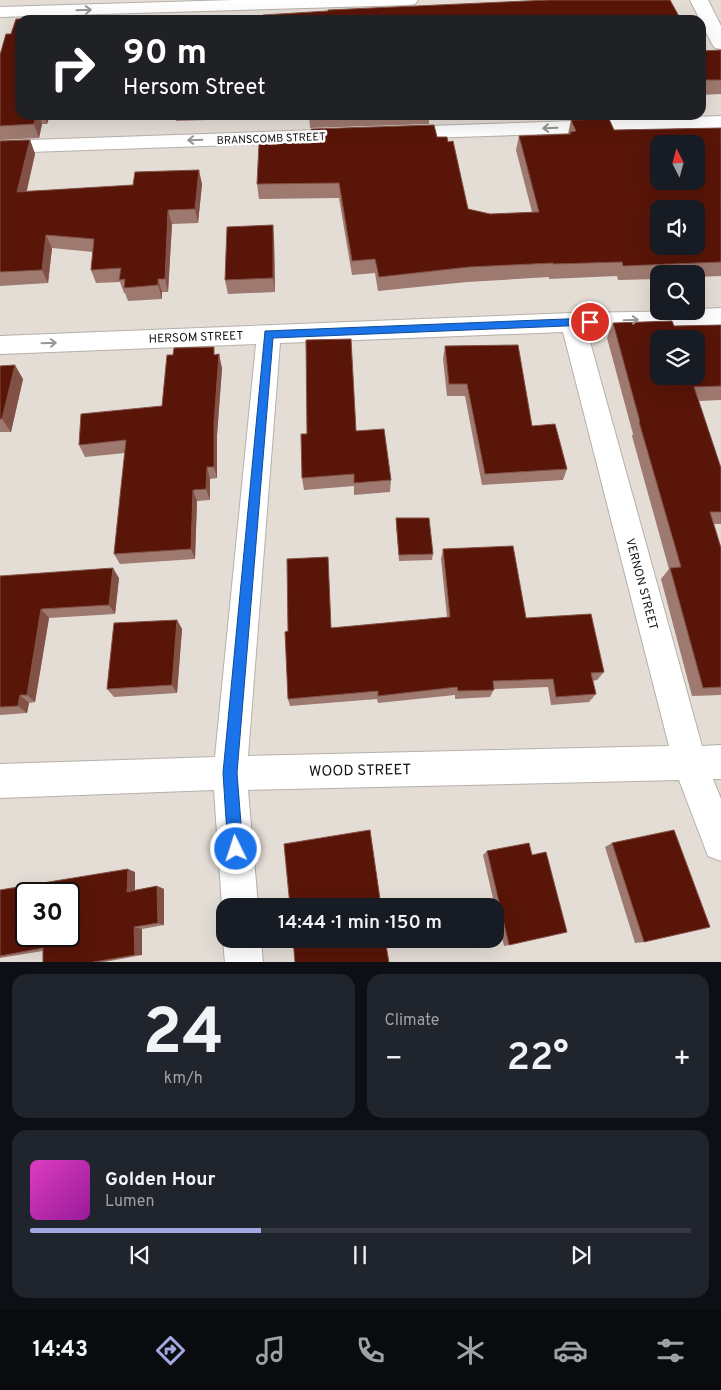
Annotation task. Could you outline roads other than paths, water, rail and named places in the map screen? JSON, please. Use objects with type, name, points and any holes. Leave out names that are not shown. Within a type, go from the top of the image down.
[{"type":"street","points":[[0,12],[409,0]]},
{"type":"street","points":[[698,0],[706,15]]},
{"type":"street","points":[[706,15],[721,44]]},
{"type":"street","name":"BRANSCOMB STREET","points":[[0,147],[721,122]]},
{"type":"street","name":"HERSOM STREET","points":[[0,345],[721,316]]},
{"type":"street","name":"VERNON STREET","points":[[572,322],[705,763],[721,843]]},
{"type":"street","points":[[239,898],[230,773],[269,334]]},
{"type":"street","name":"WOOD STREET","points":[[0,781],[230,773],[705,763]]},
{"type":"street","points":[[243,948],[244,962]]}]
